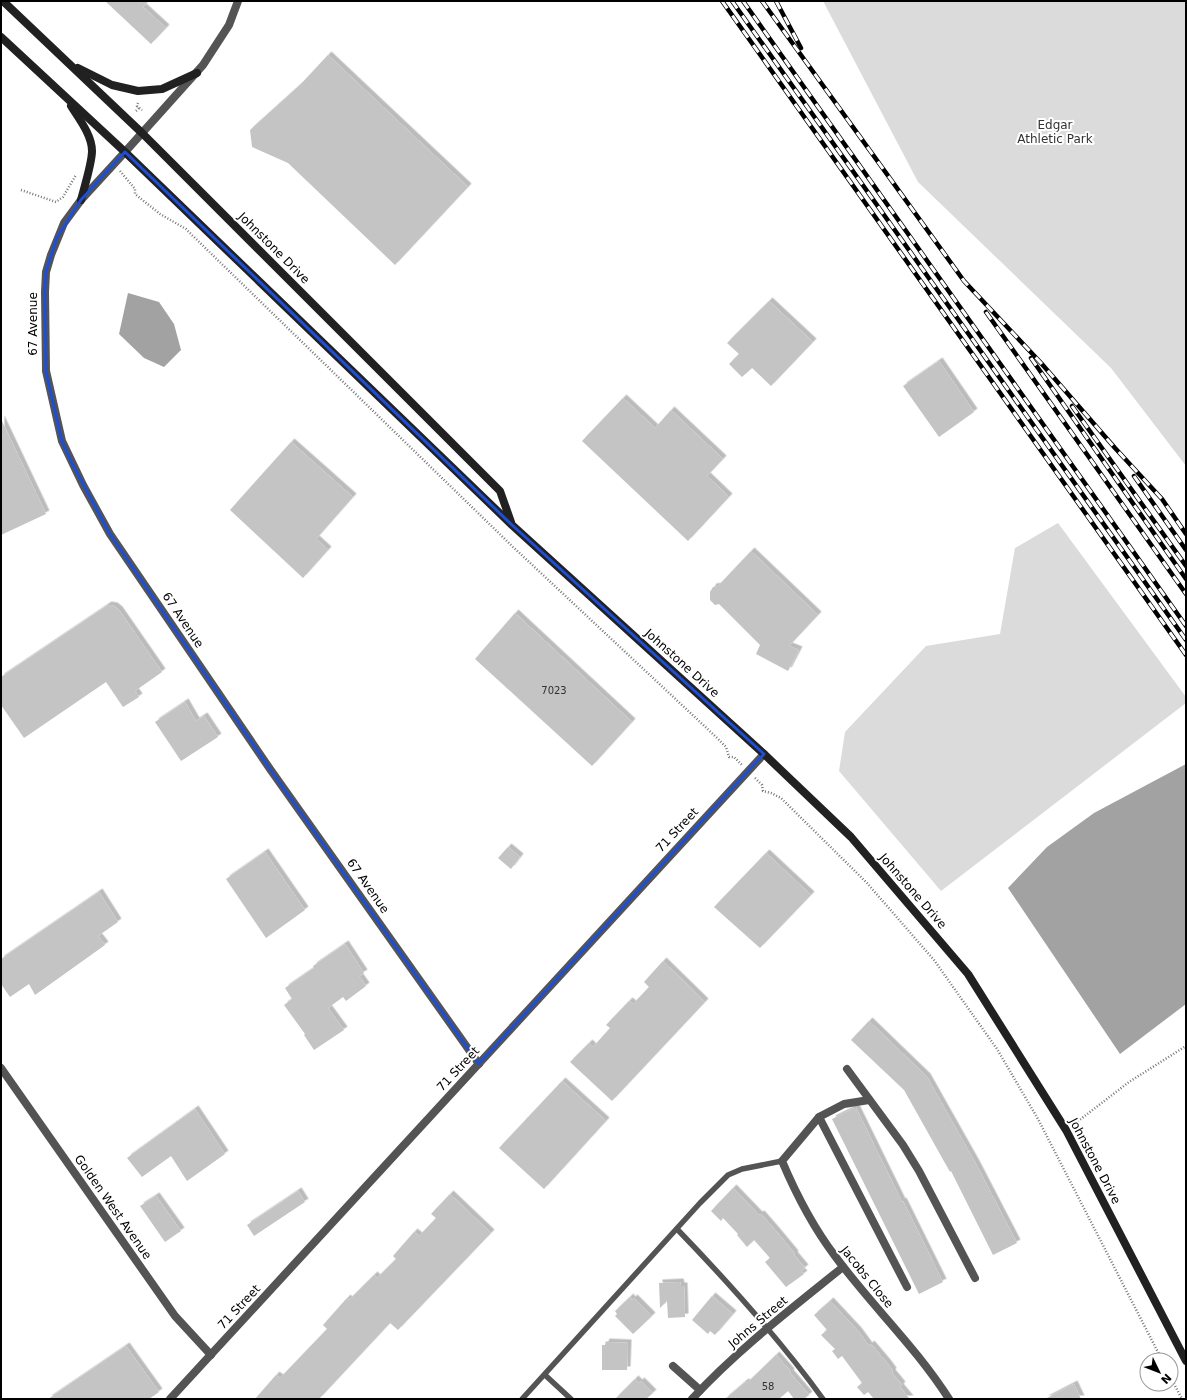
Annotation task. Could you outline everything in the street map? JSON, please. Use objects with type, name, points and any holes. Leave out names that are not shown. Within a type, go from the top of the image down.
[{"type":"main road","name":"Johnstone Drive","points":[[3,1],[142,133],[500,491],[512,525]]},
{"type":"main road","name":"Johnstone Drive","points":[[1,37],[125,152],[512,525],[764,754],[851,837],[968,974],[1066,1130],[1186,1361]]},
{"type":"main road","points":[[71,64],[112,85],[138,91],[162,89],[197,73]]},
{"type":"main road","points":[[65,96],[86,130],[92,151],[81,200]]},
{"type":"street","name":"67 Avenue","points":[[238,1],[229,25],[214,50],[197,73],[81,200],[64,223],[50,255],[46,272],[46,371],[62,441],[95,509],[110,534],[270,769],[479,1064]]},
{"type":"street","name":"71 Street","points":[[170,1399],[764,754]]},
{"type":"street","name":"Golden West Avenue","points":[[1,1068],[175,1316],[211,1355]]},
{"type":"street","points":[[847,1069],[903,1145],[919,1171],[975,1278]]},
{"type":"street","points":[[782,1160],[819,1118],[844,1104],[869,1100]]},
{"type":"street","points":[[819,1118],[907,1287]]},
{"type":"street","name":"Jacobs Close","points":[[782,1160],[816,1229],[843,1267],[930,1372],[948,1399]]},
{"type":"street","name":"Johns Street","points":[[692,1399],[768,1328],[843,1267]]},
{"type":"street","points":[[673,1366],[700,1390]]},
{"type":"lane","points":[[522,1399],[700,1203],[728,1176],[742,1169],[782,1160]]},
{"type":"lane","points":[[677,1228],[721,1274],[768,1328],[806,1375],[823,1399]]},
{"type":"lane","points":[[545,1375],[571,1399]]},
{"type":"path","points":[[138,103],[139,108],[142,110]]},
{"type":"path","points":[[136,111],[139,108]]},
{"type":"path","points":[[21,190],[56,202],[63,198],[77,172]]},
{"type":"path","points":[[135,189],[135,194],[146,204],[186,229],[512,546],[726,747],[729,757],[734,757]]},
{"type":"path","points":[[762,785],[763,791],[772,793],[781,798],[868,882],[934,960],[997,1049],[1038,1119],[1158,1352]]},
{"type":"path","points":[[1066,1130],[1129,1082],[1186,1046]]},
{"type":"highlighted area","points":[[125,152],[512,525],[764,754],[479,1064],[270,769],[110,534],[72,463],[62,441],[46,371],[45,292],[46,272],[57,238],[81,200]]},
{"type":"green space","name":"Edgar Athletic Park","points":[[823,1],[1186,1],[1186,466],[1111,368],[918,182]]},
{"type":"green space","points":[[1058,523],[1186,697],[1186,703],[941,891],[839,771],[845,732],[926,646],[1000,634],[1015,548]]},
{"type":"shaded area","points":[[128,293],[159,302],[174,324],[181,350],[164,367],[144,358],[119,334]]},
{"type":"shaded area","points":[[1186,764],[1186,1004],[1120,1054],[1008,888],[1047,847],[1094,813]]},
{"type":"building","points":[[105,1],[148,1],[143,7],[166,28],[151,44]]},
{"type":"building","points":[[328,55],[468,187],[395,265],[288,163],[252,147],[250,130],[301,84]]},
{"type":"building","points":[[769,301],[813,342],[771,386],[752,368],[742,377],[729,364],[739,354],[727,343]]},
{"type":"building","points":[[939,361],[974,412],[939,437],[903,386]]},
{"type":"building","points":[[623,398],[655,428],[671,410],[723,459],[707,476],[729,497],[688,541],[582,441]]},
{"type":"building","points":[[1,419],[46,514],[1,535]]},
{"type":"building","points":[[291,442],[353,497],[316,539],[328,550],[303,578],[230,510]]},
{"type":"building","points":[[751,551],[818,615],[789,646],[799,650],[788,671],[756,654],[760,645],[719,604],[715,605],[710,600],[710,592],[713,587],[718,586]]},
{"type":"building","points":[[108,605],[114,606],[119,610],[162,672],[135,691],[139,697],[123,707],[106,682],[24,738],[1,705],[1,677]]},
{"type":"building","points":[[515,613],[632,722],[592,766],[475,659]]},
{"type":"building","points":[[185,702],[196,721],[204,716],[218,737],[181,761],[155,722]]},
{"type":"building","points":[[508,847],[520,857],[511,869],[498,858]]},
{"type":"building","points":[[265,852],[305,910],[266,938],[226,879]]},
{"type":"building","points":[[766,853],[811,895],[760,948],[714,907]]},
{"type":"building","points":[[99,892],[118,922],[98,936],[105,945],[35,995],[29,984],[10,997],[1,984],[1,959]]},
{"type":"building","points":[[345,944],[364,973],[359,976],[366,986],[346,1001],[343,997],[328,1008],[344,1030],[314,1050],[304,1035],[305,1034],[284,1005],[292,999],[285,988]]},
{"type":"building","points":[[663,961],[705,1002],[612,1101],[570,1062],[589,1043],[593,1047],[610,1028],[606,1025],[629,1001],[633,1004],[649,987],[644,982]]},
{"type":"building","points":[[869,1021],[927,1077],[976,1164],[1017,1243],[993,1255],[951,1171],[950,1172],[904,1090],[851,1040]]},
{"type":"building","points":[[562,1081],[606,1121],[544,1189],[499,1148]]},
{"type":"building","points":[[856,1108],[943,1282],[919,1294],[832,1119]]},
{"type":"building","points":[[195,1109],[225,1154],[187,1181],[171,1156],[142,1177],[127,1158]]},
{"type":"building","points":[[733,1188],[759,1215],[761,1214],[805,1268],[801,1271],[804,1274],[786,1287],[765,1262],[770,1258],[754,1240],[747,1247],[737,1235],[738,1234],[723,1218],[721,1221],[711,1211]]},
{"type":"building","points":[[298,1191],[305,1202],[254,1236],[247,1225]]},
{"type":"building","points":[[450,1194],[491,1233],[398,1330],[390,1323],[319,1399],[255,1399],[276,1375],[280,1378],[327,1329],[323,1325],[347,1298],[349,1300],[374,1275],[377,1278],[396,1259],[393,1256],[414,1232],[419,1236],[436,1218],[431,1214]]},
{"type":"building","points":[[156,1196],[181,1231],[165,1242],[140,1206]]},
{"type":"building","points":[[680,1282],[681,1286],[684,1286],[685,1317],[668,1318],[667,1301],[660,1308],[659,1283]]},
{"type":"building","points":[[712,1296],[733,1314],[715,1335],[710,1331],[708,1334],[692,1320]]},
{"type":"building","points":[[630,1297],[632,1300],[634,1298],[652,1316],[633,1334],[615,1316],[617,1314],[615,1311]]},
{"type":"building","points":[[830,1301],[858,1331],[869,1346],[871,1344],[887,1363],[893,1371],[892,1373],[902,1385],[900,1387],[910,1399],[874,1399],[868,1392],[864,1395],[857,1387],[862,1383],[842,1356],[838,1359],[832,1351],[835,1349],[821,1335],[827,1330],[814,1315]]},
{"type":"building","points":[[606,1342],[628,1343],[627,1370],[602,1370],[602,1345],[605,1345]]},
{"type":"building","points":[[126,1346],[159,1392],[149,1399],[48,1399]]},
{"type":"building","points":[[776,1355],[809,1395],[804,1399],[794,1399],[788,1391],[779,1399],[725,1399],[745,1382],[747,1383]]},
{"type":"building","points":[[635,1379],[639,1383],[641,1381],[653,1393],[646,1399],[615,1399]]},
{"type":"building","points":[[1074,1384],[1081,1399],[1045,1399]]},
{"type":"railway","points":[[722,1],[1186,655]]},
{"type":"railway","points":[[732,1],[1186,640]]},
{"type":"railway","points":[[743,1],[1186,626]]},
{"type":"railway","points":[[762,1],[964,281],[1041,363],[1115,448],[1162,499],[1186,534]]},
{"type":"railway","points":[[776,1],[801,48]]},
{"type":"railway","points":[[986,312],[1186,594]]},
{"type":"railway","points":[[1031,358],[1186,579]]},
{"type":"railway","points":[[1072,406],[1186,566]]},
{"type":"railway","points":[[1134,476],[1186,550]]}]
